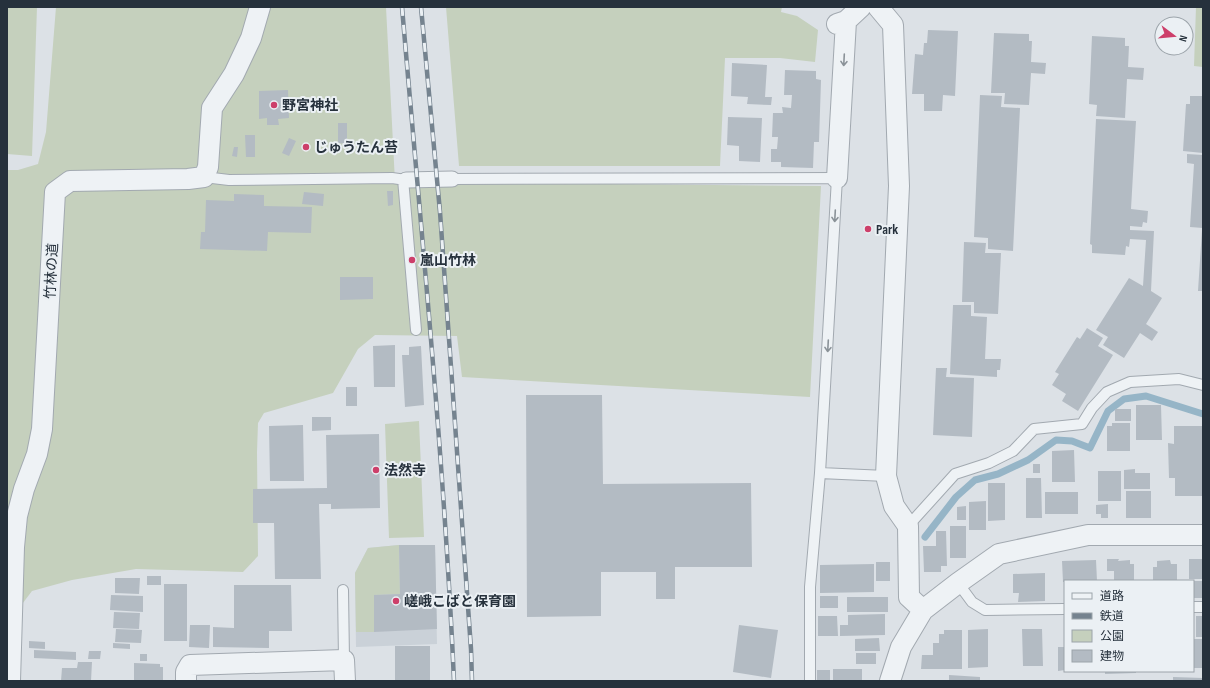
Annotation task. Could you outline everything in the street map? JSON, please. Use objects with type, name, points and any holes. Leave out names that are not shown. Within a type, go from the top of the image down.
[{"type":"street","points":[[204,177],[208,167],[212,108],[234,74],[251,38],[260,7]]},
{"type":"street","points":[[837,178],[842,17],[861,7]]},
{"type":"street","points":[[878,7],[893,25],[899,186],[886,476],[894,506],[908,526],[910,597],[923,610]]},
{"type":"street","name":"竹林の道","points":[[10,681],[14,547],[17,516],[42,429],[55,192],[70,181],[188,179],[204,177]]},
{"type":"street","points":[[405,180],[452,179]]},
{"type":"street","points":[[890,681],[901,646],[923,610],[999,554],[1088,535],[1203,535]]},
{"type":"street","points":[[186,681],[186,672],[190,665],[344,660],[345,681]]},
{"type":"lane","points":[[204,177],[229,180],[384,178],[405,180],[416,330]]},
{"type":"lane","points":[[452,179],[837,178],[820,473],[810,587],[810,681]]},
{"type":"lane","points":[[908,526],[955,474],[989,463],[1013,451],[1034,429],[1082,424],[1092,408],[1107,392],[1130,382],[1179,379],[1203,385]]},
{"type":"lane","points":[[820,473],[886,476]]},
{"type":"lane","points":[[958,583],[972,602],[985,610],[1064,609]]},
{"type":"lane","points":[[343,590],[344,660]]},
{"type":"shaded area","name":"嵯峨こばと保育園","points":[[399,545],[435,545],[437,644],[356,647],[355,573],[368,548]]},
{"type":"green space","points":[[7,7],[37,7],[32,156],[7,154]]},
{"type":"green space","name":"嵐山竹林","points":[[56,7],[386,7],[395,182],[821,186],[810,397],[462,377],[457,336],[375,335],[358,349],[333,393],[264,413],[258,423],[258,556],[243,572],[136,569],[72,580],[32,591],[7,624],[7,170],[18,170],[38,164],[46,132]]},
{"type":"green space","points":[[446,7],[782,7],[781,12],[797,16],[818,30],[815,62],[780,58],[725,58],[720,166],[459,166]]},
{"type":"green space","points":[[1196,7],[1203,7],[1203,67],[1194,66]]},
{"type":"green space","points":[[419,421],[424,537],[389,538],[385,424]]},
{"type":"green space","points":[[399,545],[400,594],[374,595],[374,632],[356,632],[355,573],[368,548]]},
{"type":"building","points":[[928,30],[958,31],[955,96],[943,95],[942,111],[924,111],[924,94],[912,94],[915,54],[923,55],[924,43],[927,43]]},
{"type":"building","points":[[994,33],[1029,34],[1029,41],[1032,41],[1031,62],[1046,63],[1045,74],[1031,73],[1029,105],[1004,104],[1005,93],[991,93]]},
{"type":"building","points":[[1092,36],[1125,38],[1125,46],[1129,46],[1128,67],[1144,68],[1143,80],[1127,79],[1125,118],[1096,116],[1097,105],[1089,104]]},
{"type":"building","points":[[732,63],[767,65],[765,97],[772,97],[771,105],[747,104],[748,97],[731,96]]},
{"type":"building","points":[[785,70],[816,71],[816,79],[821,80],[819,142],[814,142],[813,168],[781,167],[781,162],[771,162],[771,149],[777,149],[778,137],[772,137],[773,113],[783,113],[782,107],[791,108],[792,95],[784,95]]},
{"type":"building","name":"野宮神社","points":[[288,90],[289,118],[278,119],[279,125],[267,125],[267,118],[259,119],[259,91]]},
{"type":"building","points":[[980,95],[1002,96],[1001,107],[1020,108],[1013,251],[988,249],[988,238],[974,237]]},
{"type":"building","points":[[1190,96],[1203,96],[1203,153],[1183,151],[1186,104],[1190,104]]},
{"type":"building","points":[[302,102],[313,103],[312,112],[301,112]]},
{"type":"building","points":[[728,117],[762,118],[760,162],[739,161],[739,146],[727,145]]},
{"type":"building","points":[[1096,119],[1136,121],[1131,209],[1148,211],[1147,223],[1143,222],[1142,227],[1130,226],[1130,230],[1154,231],[1151,291],[1162,298],[1146,324],[1158,332],[1152,341],[1140,333],[1124,358],[1103,345],[1108,337],[1096,330],[1129,278],[1143,286],[1146,240],[1130,239],[1129,247],[1126,246],[1125,255],[1092,253],[1092,245],[1090,244]]},
{"type":"building","points":[[338,123],[347,123],[347,144],[338,143]]},
{"type":"building","points":[[245,135],[255,135],[255,157],[246,157]]},
{"type":"building","points":[[289,138],[296,141],[289,156],[282,153]]},
{"type":"building","points":[[234,147],[238,147],[237,157],[232,156]]},
{"type":"building","points":[[1187,154],[1203,155],[1203,228],[1190,227],[1194,164],[1187,163]]},
{"type":"building","points":[[387,191],[393,191],[393,205],[388,206]]},
{"type":"building","points":[[304,192],[324,194],[323,206],[302,204]]},
{"type":"building","points":[[234,194],[264,195],[264,206],[312,207],[311,233],[268,232],[267,251],[200,249],[201,232],[205,232],[206,200],[234,201]]},
{"type":"building","points":[[1202,230],[1203,291],[1198,291]]},
{"type":"building","points":[[964,242],[986,243],[985,253],[1001,253],[998,314],[974,313],[974,302],[962,302]]},
{"type":"building","points":[[340,277],[373,277],[373,299],[340,300]]},
{"type":"building","points":[[953,305],[971,305],[971,316],[987,317],[985,359],[1001,359],[1000,370],[997,370],[997,377],[950,374]]},
{"type":"building","points":[[1087,328],[1103,338],[1098,346],[1113,355],[1078,411],[1062,401],[1066,394],[1052,385],[1059,374],[1055,372],[1077,337],[1080,339]]},
{"type":"building","points":[[395,345],[395,387],[374,387],[373,346]]},
{"type":"building","points":[[421,346],[424,405],[405,407],[402,355],[409,355],[409,347]]},
{"type":"building","points":[[936,368],[947,368],[946,377],[974,378],[972,437],[933,435]]},
{"type":"building","points":[[346,387],[357,387],[357,406],[346,406]]},
{"type":"building","points":[[526,395],[602,395],[603,484],[751,483],[752,567],[675,567],[675,599],[656,599],[656,572],[601,572],[601,616],[527,617]]},
{"type":"building","points":[[1136,405],[1161,405],[1162,440],[1136,440]]},
{"type":"building","points":[[1115,409],[1131,409],[1131,421],[1115,421]]},
{"type":"building","points":[[312,417],[331,417],[331,430],[312,431]]},
{"type":"building","points":[[1112,423],[1130,423],[1130,451],[1107,451],[1107,426],[1112,426]]},
{"type":"building","points":[[303,425],[304,481],[270,481],[269,426]]},
{"type":"building","points":[[1174,426],[1203,426],[1203,496],[1175,496],[1175,478],[1169,478],[1168,443],[1174,444]]},
{"type":"building","points":[[379,434],[380,508],[331,509],[331,504],[319,504],[321,579],[275,579],[274,523],[253,523],[253,489],[327,488],[326,435]]},
{"type":"building","points":[[1074,450],[1075,482],[1052,482],[1052,451]]},
{"type":"building","points":[[1033,464],[1040,464],[1040,473],[1033,473]]},
{"type":"building","points":[[1135,469],[1135,473],[1150,473],[1150,489],[1124,489],[1124,470]]},
{"type":"building","points":[[1098,471],[1121,471],[1121,501],[1098,501]]},
{"type":"building","points":[[1026,478],[1041,478],[1042,518],[1026,518]]},
{"type":"building","points":[[988,483],[1005,483],[1005,520],[988,521]]},
{"type":"building","points":[[1126,491],[1151,491],[1151,518],[1126,518]]},
{"type":"building","points":[[1045,492],[1078,492],[1078,514],[1045,514]]},
{"type":"building","points":[[986,501],[986,530],[969,530],[969,502]]},
{"type":"building","points":[[1108,504],[1108,518],[1101,518],[1101,514],[1096,514],[1096,505]]},
{"type":"building","points":[[966,506],[966,520],[957,520],[957,507]]},
{"type":"building","points":[[950,526],[966,526],[966,558],[950,558]]},
{"type":"building","points":[[936,531],[946,531],[947,566],[941,566],[941,572],[924,572],[923,546],[936,546]]},
{"type":"building","points":[[399,545],[435,545],[437,629],[374,632],[374,595],[400,594]]},
{"type":"building","points":[[1107,559],[1119,559],[1118,561],[1130,560],[1130,564],[1134,564],[1134,580],[1114,580],[1114,571],[1107,571]]},
{"type":"building","points":[[1189,559],[1203,559],[1203,579],[1189,579]]},
{"type":"building","points":[[1096,560],[1097,580],[1064,580],[1063,582],[1062,561]]},
{"type":"building","points":[[1170,560],[1171,564],[1177,564],[1177,580],[1153,580],[1153,567],[1157,567],[1157,561]]},
{"type":"building","points":[[876,562],[890,562],[890,581],[876,581]]},
{"type":"building","points":[[874,564],[874,592],[820,593],[820,565]]},
{"type":"building","points":[[1045,573],[1045,601],[1018,602],[1019,593],[1013,593],[1013,574]]},
{"type":"building","points":[[147,576],[161,576],[161,585],[147,585]]},
{"type":"building","points":[[115,578],[140,578],[139,594],[115,593]]},
{"type":"building","points":[[1194,581],[1203,581],[1203,598],[1194,598]]},
{"type":"building","points":[[164,584],[187,584],[187,641],[164,641]]},
{"type":"building","points":[[234,585],[291,585],[292,631],[269,631],[269,648],[213,647],[213,627],[234,628]]},
{"type":"building","points":[[111,595],[143,596],[143,612],[110,610]]},
{"type":"building","points":[[820,596],[838,596],[838,608],[820,608]]},
{"type":"building","points":[[847,597],[888,597],[888,612],[847,612]]},
{"type":"building","points":[[114,612],[140,613],[139,629],[113,628]]},
{"type":"building","points":[[885,614],[885,635],[840,636],[840,625],[848,625],[848,615]]},
{"type":"building","points":[[818,616],[837,616],[838,636],[818,636]]},
{"type":"building","points":[[1196,616],[1203,616],[1203,637],[1196,637]]},
{"type":"building","points":[[190,625],[210,625],[209,648],[189,647]]},
{"type":"building","points":[[739,625],[778,630],[771,678],[733,672]]},
{"type":"building","points":[[116,629],[142,630],[141,643],[115,642]]},
{"type":"building","points":[[988,629],[988,667],[968,668],[968,630]]},
{"type":"building","points":[[1022,629],[1042,629],[1043,666],[1023,666]]},
{"type":"building","points":[[944,630],[962,630],[962,669],[921,669],[922,655],[933,655],[933,643],[939,643],[939,634],[944,634]]},
{"type":"building","points":[[879,638],[880,651],[855,651],[855,639]]},
{"type":"building","points":[[1194,639],[1203,639],[1203,668],[1194,668]]},
{"type":"building","points":[[29,641],[45,642],[45,649],[29,648]]},
{"type":"building","points":[[113,643],[130,644],[130,649],[113,648]]},
{"type":"building","points":[[395,646],[430,646],[430,681],[395,681]]},
{"type":"building","points":[[1058,647],[1064,647],[1064,670],[1058,671]]},
{"type":"building","points":[[34,650],[76,652],[76,660],[34,658]]},
{"type":"building","points":[[89,651],[101,651],[100,659],[88,659]]},
{"type":"building","points":[[856,653],[876,653],[876,664],[856,664]]},
{"type":"building","points":[[140,654],[147,654],[147,661],[140,661]]},
{"type":"building","points":[[78,662],[92,662],[91,681],[61,681],[62,668],[77,668]]},
{"type":"building","points":[[134,663],[160,664],[160,667],[163,667],[163,681],[134,681]]},
{"type":"building","points":[[833,669],[862,669],[862,681],[833,681]]},
{"type":"building","points":[[817,670],[830,670],[830,681],[817,681]]},
{"type":"building","points":[[1105,672],[1136,672],[1136,673],[1105,674]]},
{"type":"building","points":[[949,675],[980,677],[980,681],[949,681]]},
{"type":"building","points":[[1173,677],[1203,678],[1203,681],[1173,681]]},
{"type":"waterway","points":[[925,537],[956,497],[975,480],[998,474],[1028,460],[1056,440],[1072,441],[1090,448],[1108,411],[1124,399],[1146,396],[1203,414]]},
{"type":"railway","points":[[402,7],[438,428],[450,597],[454,681]]},
{"type":"railway","points":[[421,7],[440,212],[472,681]]},
{"type":"place","name":"野宮神社","points":[[274,105]]},
{"type":"place","name":"じゅうたん苔","points":[[306,147]]},
{"type":"place","name":"Park","points":[[868,229]]},
{"type":"place","name":"嵐山竹林","points":[[412,260]]},
{"type":"place","name":"法然寺","points":[[376,470]]},
{"type":"place","name":"嵯峨こばと保育園","points":[[396,601]]}]
